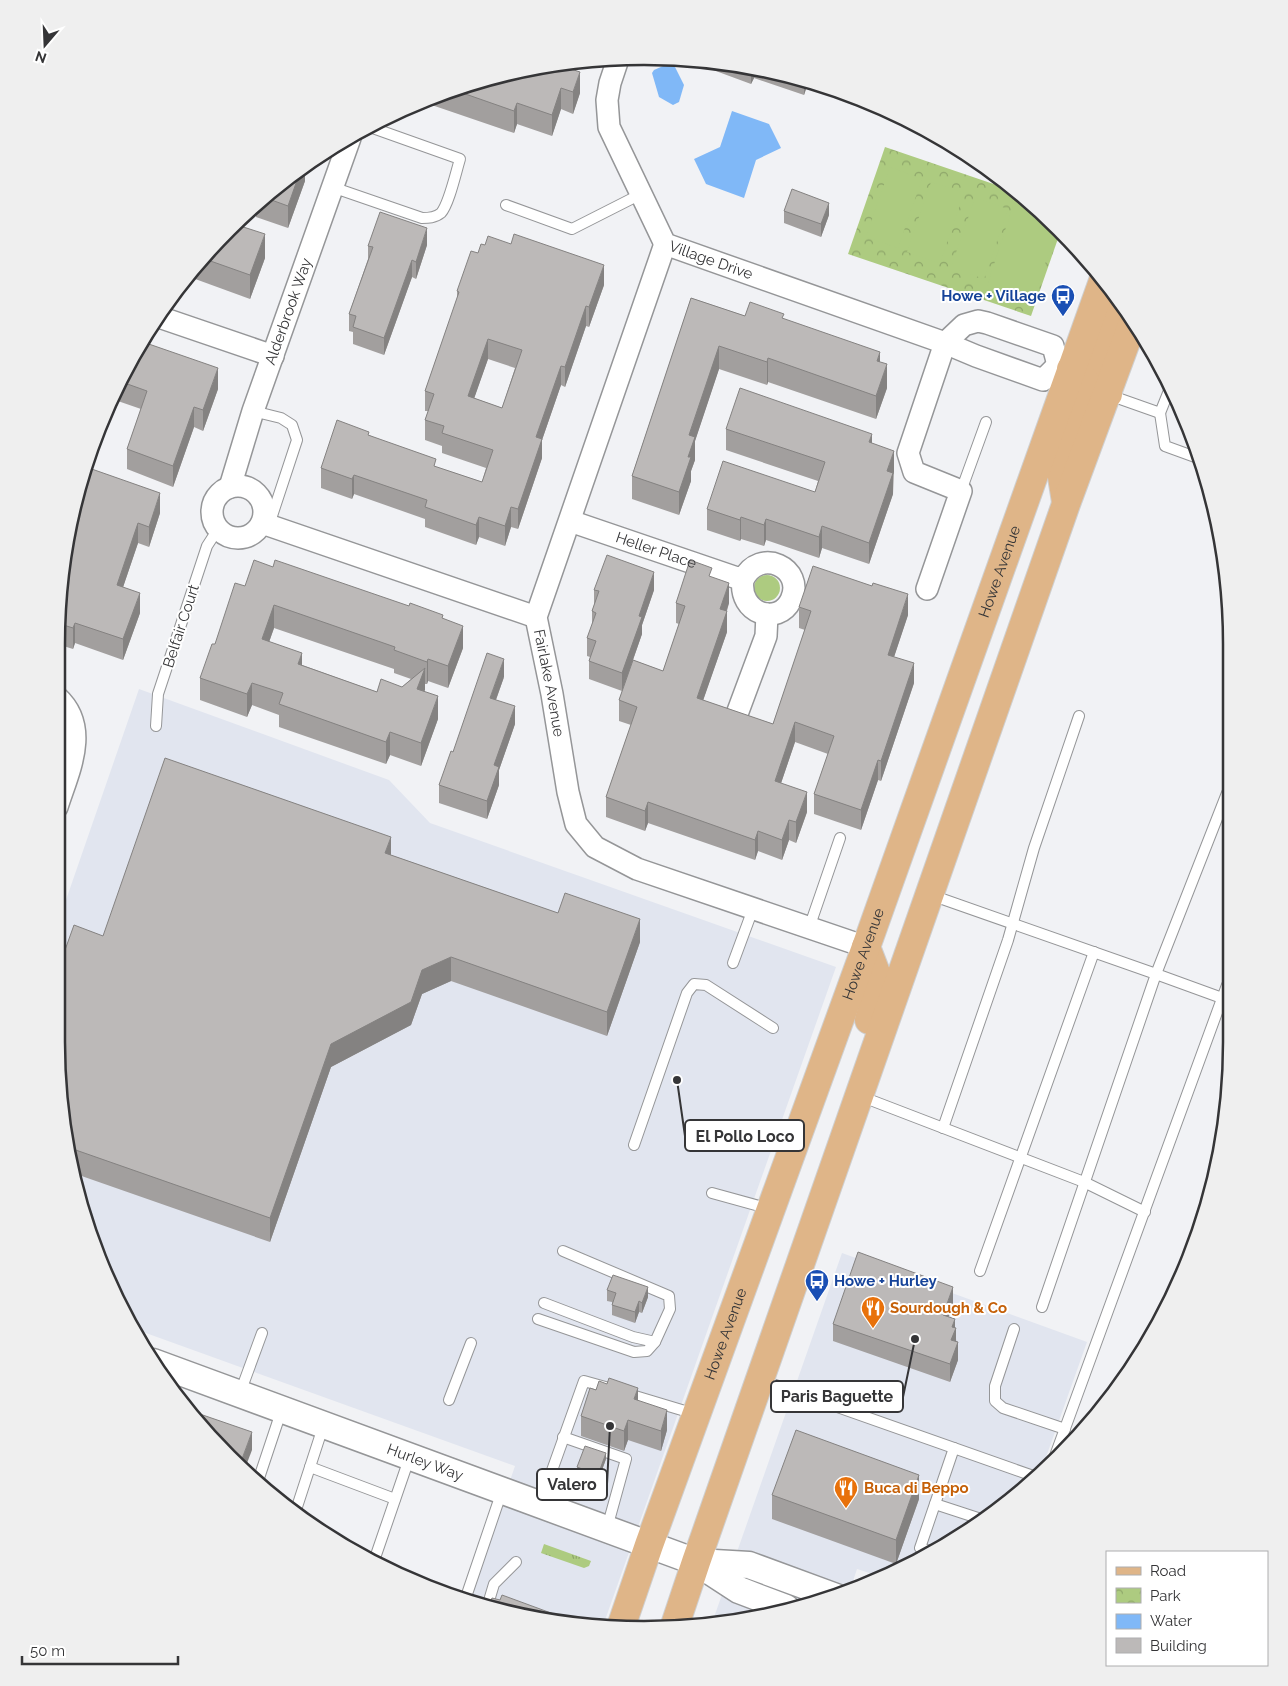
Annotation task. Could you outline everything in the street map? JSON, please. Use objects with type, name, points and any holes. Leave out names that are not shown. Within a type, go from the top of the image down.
[{"type":"main road","name":"Howe Avenue","points":[[623,1620],[866,947],[1064,367],[1100,288]]},
{"type":"main road","points":[[1108,394],[1100,387],[1098,360],[1116,310]]},
{"type":"main road","points":[[677,1620],[1066,504],[1130,330]]},
{"type":"main road","points":[[1064,367],[1082,376],[1086,383],[1086,392],[1060,464],[1066,504]]},
{"type":"main road","points":[[859,1095],[852,1078],[877,995],[878,978],[866,947]]},
{"type":"street","name":"Village Drive","points":[[616,66],[607,100],[609,127],[664,244],[945,343],[1043,380],[1064,367]]},
{"type":"street","name":"Alderbrook Way","points":[[218,529],[213,522],[212,505],[222,491],[230,487],[254,411],[332,188],[343,150]]},
{"type":"street","name":"Fairlake Avenue","points":[[664,244],[536,617],[552,694],[568,792],[576,824],[594,847],[611,858],[637,870],[866,947]]},
{"type":"street","points":[[165,319],[273,356]]},
{"type":"street","points":[[927,589],[961,491],[914,472],[908,453],[945,343],[964,325],[978,322],[987,323],[1053,346],[1064,367]]},
{"type":"street","points":[[230,487],[247,487],[260,498],[265,524]]},
{"type":"street","name":"Heller Place","points":[[570,521],[743,580]]},
{"type":"street","points":[[218,529],[224,535],[242,538],[250,536],[265,524]]},
{"type":"street","points":[[265,524],[536,617]]},
{"type":"street","points":[[762,563],[777,564],[788,572],[794,586],[791,599],[783,609],[776,613],[767,614],[753,609],[747,604],[742,588],[743,580],[750,570],[762,563]]},
{"type":"street","points":[[737,714],[766,636],[767,614]]},
{"type":"street","points":[[65,709],[71,718],[75,731],[75,751],[65,782]]},
{"type":"street","name":"Hurley Way","points":[[165,1366],[324,1423],[696,1562],[739,1590],[778,1605]]},
{"type":"street","name":"Hurley Way","points":[[696,1562],[750,1565],[823,1592]]},
{"type":"lane","points":[[332,188],[422,218],[440,214],[445,206],[460,159],[379,130]]},
{"type":"lane","points":[[506,206],[572,229],[641,194]]},
{"type":"lane","points":[[1108,394],[1160,413]]},
{"type":"lane","points":[[1167,396],[1160,413],[1165,446],[1191,455]]},
{"type":"lane","points":[[254,411],[281,418],[292,426],[297,440],[265,524]]},
{"type":"lane","points":[[961,491],[986,422]]},
{"type":"lane","name":"Belfair Court","points":[[156,726],[158,694],[207,546],[218,529]]},
{"type":"lane","points":[[943,1128],[1008,940],[1034,848],[1079,716]]},
{"type":"lane","points":[[1042,1307],[1156,974],[1223,803]]},
{"type":"lane","points":[[809,928],[840,838]]},
{"type":"lane","points":[[930,894],[1222,998],[1065,1429],[1064,1440]]},
{"type":"lane","points":[[732,963],[754,909]]},
{"type":"lane","points":[[980,1271],[1094,952]]},
{"type":"lane","points":[[634,1145],[686,993],[694,984],[706,985],[773,1028]]},
{"type":"lane","points":[[859,1095],[1084,1182],[1145,1212]]},
{"type":"lane","points":[[712,1193],[770,1210]]},
{"type":"lane","points":[[538,1319],[634,1352],[647,1351],[655,1342],[670,1309],[669,1296],[563,1251]]},
{"type":"lane","points":[[544,1303],[633,1337],[655,1342]]},
{"type":"lane","points":[[1014,1329],[995,1386],[994,1401],[1003,1408],[1065,1429]]},
{"type":"lane","points":[[240,1393],[262,1333]]},
{"type":"lane","points":[[449,1400],[471,1343]]},
{"type":"lane","points":[[760,1379],[1029,1474]]},
{"type":"lane","points":[[540,1504],[584,1381],[696,1415]]},
{"type":"lane","points":[[260,1475],[282,1409]]},
{"type":"lane","points":[[298,1505],[324,1423]]},
{"type":"lane","points":[[564,1437],[626,1459],[607,1529]]},
{"type":"lane","points":[[923,1549],[920,1548],[954,1448]]},
{"type":"lane","points":[[376,1555],[410,1455]]},
{"type":"lane","points":[[310,1467],[396,1499]]},
{"type":"lane","points":[[467,1593],[502,1490]]},
{"type":"lane","points":[[935,1504],[974,1517]]},
{"type":"lane","points":[[489,1600],[494,1584],[516,1562]]},
{"type":"shaded area","points":[[139,689],[389,780],[430,823],[836,967],[605,1620],[531,1610],[471,1594],[515,1466],[144,1332],[109,1264],[85,1192],[76,1155],[66,1080],[65,903]]},
{"type":"shaded area","points":[[842,1253],[1087,1342],[1046,1458],[996,1501],[934,1543],[873,1574],[857,1569],[853,1582],[830,1590],[757,1610],[714,1617]]},
{"type":"green space","points":[[885,147],[996,185],[1026,209],[1058,240],[1031,316],[848,254]]},
{"type":"green space","points":[[890,167],[922,179],[898,248],[866,237]]},
{"type":"green space","points":[[931,182],[964,193],[940,263],[907,252]]},
{"type":"green space","points":[[975,198],[1008,209],[984,279],[951,267]]},
{"type":"green space","points":[[1014,203],[1022,206],[1055,237],[1031,304],[986,289]]},
{"type":"green space","points":[[767,575],[776,579],[780,588],[776,597],[767,601],[758,597],[754,588],[758,579]]},
{"type":"green space","points":[[544,1544],[591,1561],[589,1566],[584,1568],[541,1553]]},
{"type":"water","points":[[664,66],[674,66],[684,85],[679,102],[673,105],[659,97],[652,73],[654,70]]},
{"type":"water","points":[[732,111],[769,124],[781,148],[756,160],[744,198],[706,184],[694,159],[720,147]]},
{"type":"building","points":[[573,70],[580,72],[573,92],[561,88],[552,115],[517,103],[514,111],[465,94],[531,76]]},
{"type":"building","points":[[297,182],[288,206],[273,200]]},
{"type":"building","points":[[792,189],[829,203],[821,224],[784,211]]},
{"type":"building","points":[[380,212],[427,228],[416,262],[412,260],[384,338],[353,327],[356,316],[349,314],[373,247],[368,246]]},
{"type":"building","points":[[243,227],[265,234],[250,275],[210,261]]},
{"type":"building","points":[[514,234],[604,265],[589,307],[586,306],[565,367],[561,366],[536,437],[542,439],[518,509],[511,507],[505,526],[479,517],[476,525],[425,507],[427,500],[354,475],[352,479],[321,468],[337,420],[369,432],[368,435],[436,459],[434,466],[482,482],[493,450],[442,433],[444,426],[425,420],[434,394],[425,391],[471,251],[478,253],[481,244],[485,245],[488,236],[511,244]],"holes":[[[488,339],[522,350],[502,408],[468,396]]]},
{"type":"building","points":[[691,298],[745,316],[750,302],[784,314],[782,318],[880,352],[877,361],[887,364],[876,396],[768,358],[767,362],[719,346],[689,435],[695,437],[688,457],[691,457],[679,492],[632,476]]},
{"type":"building","points":[[149,344],[218,368],[203,410],[194,407],[173,466],[127,449],[147,391],[127,384]]},
{"type":"building","points":[[740,388],[872,434],[869,442],[894,451],[887,471],[893,473],[869,543],[822,526],[819,537],[766,519],[764,525],[741,517],[740,520],[707,509],[723,461],[815,492],[825,462],[726,429]]},
{"type":"building","points":[[93,469],[160,493],[149,527],[138,523],[117,585],[140,593],[123,639],[75,623],[73,628],[65,626],[70,568],[76,531]]},
{"type":"building","points":[[607,555],[654,572],[639,616],[642,617],[622,673],[589,661],[596,641],[587,638],[596,613],[592,611],[599,591],[594,590]]},
{"type":"building","points":[[254,560],[273,567],[275,560],[409,606],[410,603],[443,615],[442,618],[463,626],[448,666],[428,659],[427,662],[394,650],[395,647],[274,605],[262,639],[302,653],[298,664],[377,692],[381,679],[402,687],[425,668],[417,689],[438,696],[421,743],[390,732],[386,742],[279,704],[283,693],[252,683],[247,694],[200,678],[212,644],[215,644],[235,583],[245,586]]},
{"type":"building","points":[[690,560],[712,568],[709,576],[729,583],[720,609],[727,611],[697,698],[773,724],[811,611],[799,607],[813,566],[872,586],[873,583],[908,594],[888,655],[914,663],[881,761],[878,760],[861,810],[814,794],[834,736],[795,722],[775,781],[807,792],[796,822],[789,820],[782,840],[758,831],[755,840],[648,802],[645,811],[606,797],[637,707],[619,700],[633,660],[663,671],[685,606],[676,603]]},
{"type":"building","points":[[487,653],[504,659],[490,698],[515,706],[494,765],[499,767],[487,801],[439,785],[451,751],[453,752]]},
{"type":"building","points":[[165,758],[391,837],[385,853],[558,913],[565,893],[640,919],[607,1012],[451,957],[422,970],[411,1002],[331,1044],[270,1218],[75,1150],[66,1080],[65,950],[74,925],[103,936]]},
{"type":"building","points":[[858,1252],[953,1287],[943,1315],[955,1319],[952,1327],[956,1328],[951,1340],[958,1342],[950,1364],[833,1324]]},
{"type":"building","points":[[613,1275],[648,1287],[642,1303],[639,1301],[635,1312],[612,1305],[616,1293],[607,1290]]},
{"type":"building","points":[[609,1378],[638,1388],[634,1399],[667,1410],[661,1431],[628,1420],[624,1431],[581,1416],[590,1388],[596,1390],[599,1381],[607,1384]]},
{"type":"building","points":[[201,1415],[252,1432],[242,1458]]},
{"type":"building","name":"Buca di Beppo","points":[[796,1430],[919,1475],[896,1540],[772,1495]]},
{"type":"building","points":[[585,1446],[606,1453],[598,1475],[577,1467]]},
{"type":"building","points":[[502,1595],[552,1613],[491,1600],[492,1598],[500,1600]]},
{"type":"place","name":"Howe + Village","points":[[1063,317]]},
{"type":"place","name":"El Pollo Loco","points":[[677,1080]]},
{"type":"place","name":"Howe + Hurley","points":[[817,1302]]},
{"type":"place","name":"Sourdough & Co","points":[[873,1329]]},
{"type":"place","name":"Paris Baguette","points":[[915,1339]]},
{"type":"place","name":"Valero","points":[[610,1426]]},
{"type":"place","name":"Buca di Beppo","points":[[846,1509]]}]
